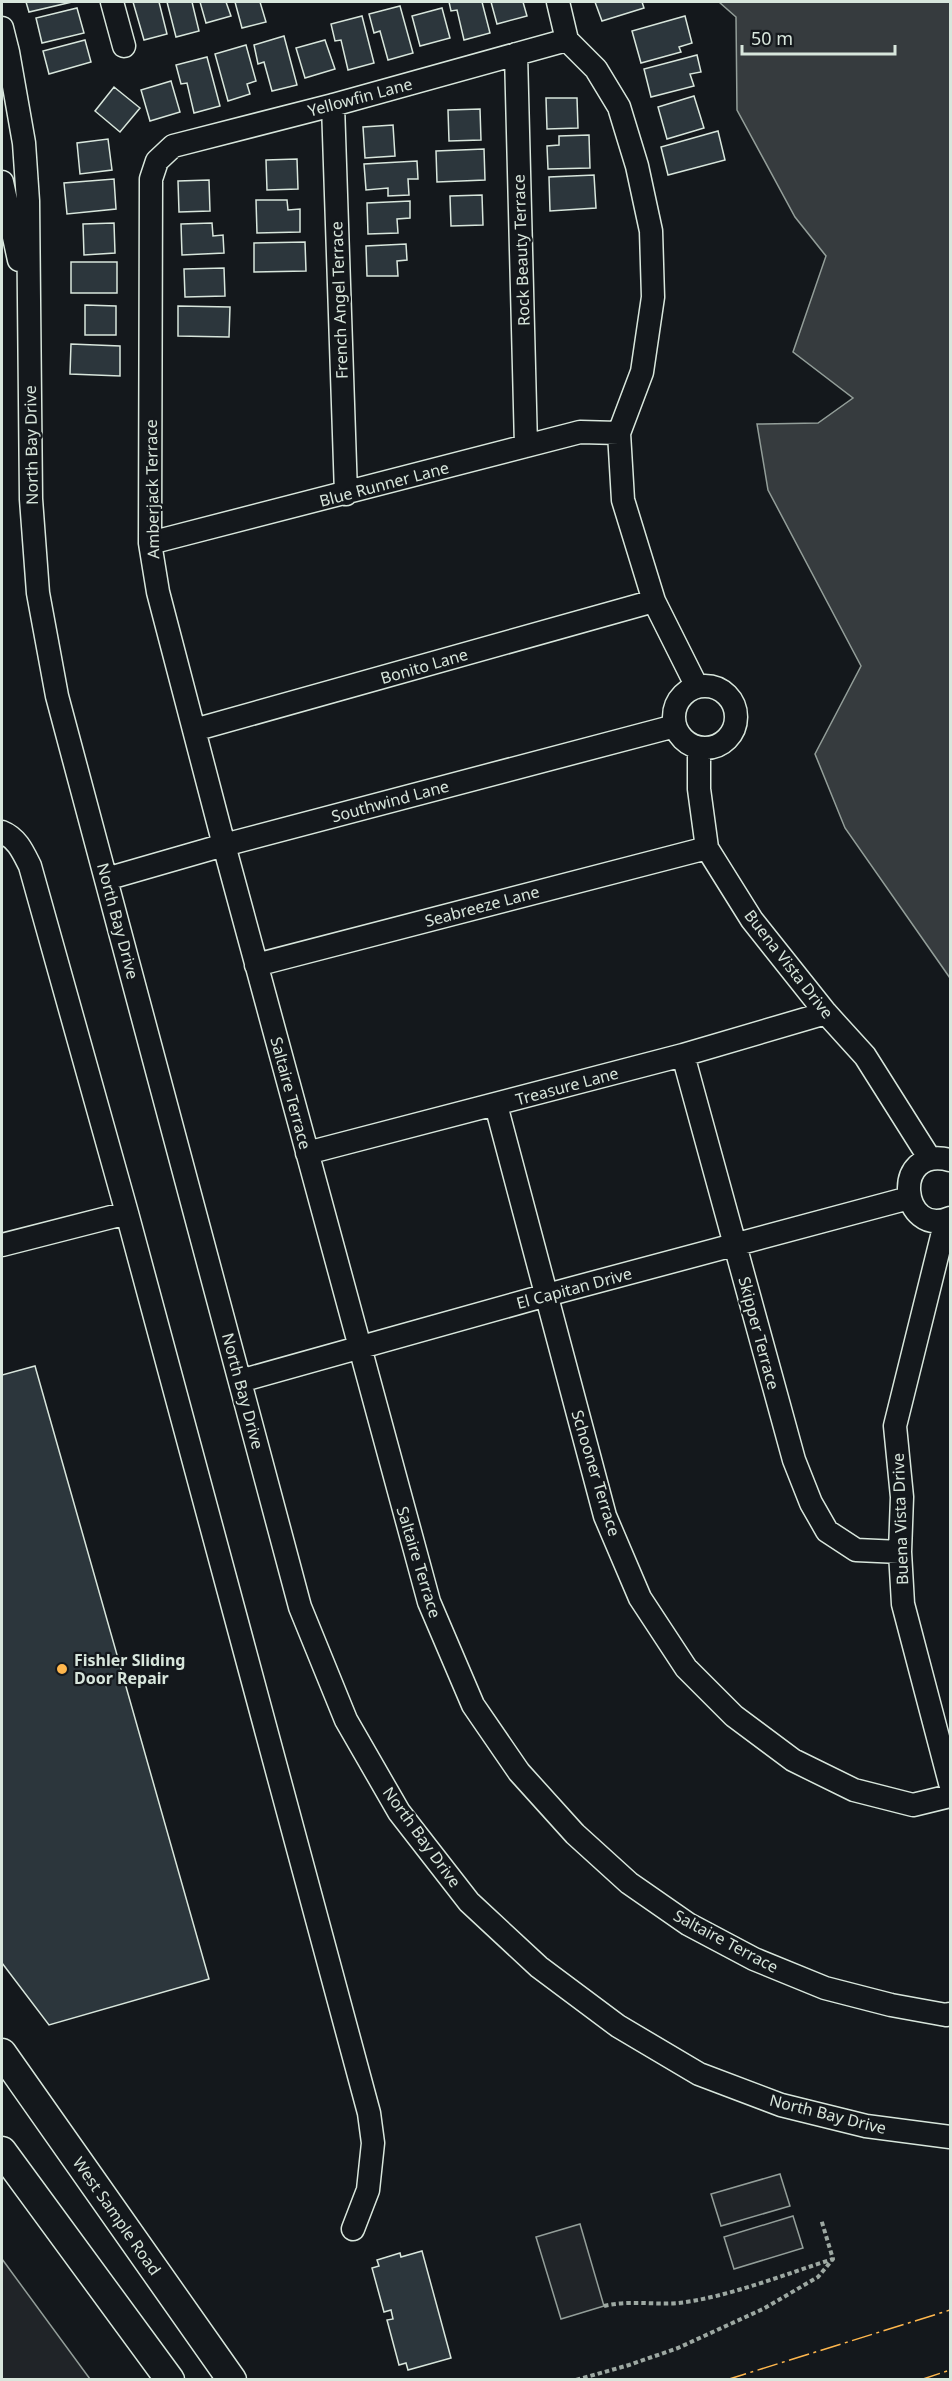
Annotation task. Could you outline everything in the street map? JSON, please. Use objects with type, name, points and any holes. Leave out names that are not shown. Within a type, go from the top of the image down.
[{"type":"main road","name":"West Sample Road","points":[[2,2053],[231,2379]]},
{"type":"main road","points":[[2,2151],[170,2379]]},
{"type":"street","points":[[112,2],[124,46]]},
{"type":"street","points":[[558,2],[567,40],[596,69],[619,107],[637,166],[651,231],[653,297],[642,372],[619,433],[623,500],[654,601],[697,687]]},
{"type":"street","name":"North Bay Drive","points":[[2,28],[24,143],[28,201],[31,500],[38,593],[57,696],[300,1607],[346,1720],[399,1812],[469,1902],[538,1967],[618,2026],[699,2074],[781,2105],[866,2126],[951,2137]]},
{"type":"street","name":"Yellowfin Lane","points":[[157,161],[173,146],[333,105],[567,40]]},
{"type":"street","name":"Rock Beauty Terrace","points":[[516,54],[526,446]]},
{"type":"street","name":"French Angel Terrace","points":[[333,105],[346,494]]},
{"type":"street","name":"Amberjack Terrace","points":[[157,161],[151,179],[150,543],[158,592],[224,845]]},
{"type":"street","name":"North Bay Drive","points":[[2,182],[28,302]]},
{"type":"street","name":"Blue Runner Lane","points":[[150,543],[580,432],[619,433]]},
{"type":"street","name":"Bonito Lane","points":[[194,730],[654,601]]},
{"type":"street","points":[[707,686],[726,694],[732,701],[736,722],[734,731],[727,740],[710,748],[699,748],[684,741],[675,726],[676,706],[681,698],[697,687],[707,686]]},
{"type":"street","name":"Southwind Lane","points":[[106,879],[224,845],[675,726]]},
{"type":"street","name":"Buena Vista Drive","points":[[699,748],[699,789],[707,848],[752,920],[826,1013],[866,1056],[940,1159]]},
{"type":"street","points":[[2,832],[9,835],[20,847],[30,866],[127,1213],[369,2113],[373,2143],[368,2190],[353,2229]]},
{"type":"street","name":"Saltaire Terrace","points":[[224,845],[429,1602],[473,1705],[519,1772],[574,1834],[629,1883],[688,1924],[754,1959],[825,1988],[891,2005],[951,2014]]},
{"type":"street","name":"Seabreeze Lane","points":[[256,965],[707,848]]},
{"type":"street","name":"Treasure Lane","points":[[306,1153],[683,1055],[826,1013]]},
{"type":"street","name":"Skipper Terrace","points":[[683,1055],[794,1460],[811,1503],[827,1531],[856,1550],[900,1552]]},
{"type":"street","name":"Schooner Terrace","points":[[496,1105],[605,1516],[640,1598],[686,1668],[734,1716],[793,1760],[854,1790],[913,1805],[951,1796]]},
{"type":"street","points":[[940,1159],[914,1170],[910,1178],[909,1198],[919,1214],[928,1219],[948,1219]]},
{"type":"street","name":"El Capitan Drive","points":[[240,1381],[547,1295],[909,1198]]},
{"type":"street","points":[[2,1245],[127,1213]]},
{"type":"street","name":"Buena Vista Drive","points":[[948,1219],[895,1426],[902,1497],[900,1552],[903,1604],[951,1783]]},
{"type":"path","points":[[821,2219],[833,2259]]},
{"type":"path","points":[[604,2306],[621,2302],[677,2303],[722,2293],[833,2259]]},
{"type":"path","points":[[576,2379],[630,2365],[678,2348],[763,2309],[818,2277],[833,2259]]},
{"type":"shaded area","points":[[719,2],[950,2],[950,978],[845,828],[815,754],[861,666],[768,490],[757,424],[818,423],[853,398],[793,352],[826,256],[795,217],[737,110],[736,17]]},
{"type":"shaded area","points":[[780,2174],[790,2206],[721,2226],[711,2194]]},
{"type":"shaded area","points":[[793,2216],[803,2248],[734,2269],[724,2237]]},
{"type":"shaded area","points":[[580,2224],[604,2306],[561,2319],[536,2237]]},
{"type":"shaded area","points":[[2,2259],[90,2379],[2,2379]]},
{"type":"building","points":[[26,2],[72,2],[29,12]]},
{"type":"building","points":[[133,2],[159,2],[167,34],[144,40]]},
{"type":"building","points":[[167,2],[192,2],[199,31],[176,37]]},
{"type":"building","points":[[200,2],[226,2],[231,16],[206,23]]},
{"type":"building","points":[[235,2],[260,2],[266,22],[242,28]]},
{"type":"building","points":[[449,2],[482,2],[490,33],[464,40],[457,10],[451,11]]},
{"type":"building","points":[[491,2],[523,2],[527,16],[497,24]]},
{"type":"building","points":[[595,2],[642,2],[644,8],[602,21]]},
{"type":"building","points":[[400,6],[413,53],[388,60],[380,31],[374,33],[369,14]]},
{"type":"building","points":[[77,8],[84,33],[42,43],[36,18]]},
{"type":"building","points":[[442,8],[450,38],[420,46],[412,16]]},
{"type":"building","points":[[362,16],[374,63],[348,70],[341,40],[335,41],[331,24]]},
{"type":"building","points":[[685,16],[692,43],[679,47],[681,52],[641,63],[632,31]]},
{"type":"building","points":[[284,36],[297,85],[272,91],[264,62],[258,64],[254,45]]},
{"type":"building","points":[[85,40],[91,62],[49,74],[43,51]]},
{"type":"building","points":[[325,40],[335,69],[305,78],[296,48]]},
{"type":"building","points":[[246,45],[256,81],[247,84],[250,94],[228,101],[215,54]]},
{"type":"building","points":[[697,55],[701,72],[690,74],[694,86],[651,97],[644,69]]},
{"type":"building","points":[[207,57],[220,106],[194,113],[187,83],[181,84],[176,65]]},
{"type":"building","points":[[171,81],[180,112],[150,121],[141,90]]},
{"type":"building","points":[[114,87],[140,108],[120,132],[95,111]]},
{"type":"building","points":[[694,96],[704,128],[667,139],[658,107]]},
{"type":"building","points":[[546,98],[577,98],[578,128],[547,129]]},
{"type":"building","points":[[480,109],[481,140],[449,141],[448,110]]},
{"type":"building","points":[[393,125],[395,156],[365,158],[363,127]]},
{"type":"building","points":[[718,131],[725,160],[668,175],[661,147]]},
{"type":"building","points":[[589,135],[590,168],[548,169],[547,146],[559,145],[559,136]]},
{"type":"building","points":[[108,139],[112,170],[80,174],[77,143]]},
{"type":"building","points":[[484,149],[485,180],[437,182],[436,151]]},
{"type":"building","points":[[297,159],[298,189],[267,190],[266,160]]},
{"type":"building","points":[[417,161],[418,179],[408,179],[409,195],[388,196],[388,188],[366,190],[364,164]]},
{"type":"building","points":[[594,175],[596,208],[550,211],[549,177]]},
{"type":"building","points":[[114,179],[116,209],[67,214],[64,183]]},
{"type":"building","points":[[209,180],[210,211],[179,212],[178,181]]},
{"type":"building","points":[[482,195],[483,225],[451,226],[450,196]]},
{"type":"building","points":[[256,200],[287,200],[288,210],[300,209],[300,232],[257,233]]},
{"type":"building","points":[[410,201],[410,218],[397,219],[398,233],[368,234],[367,203]]},
{"type":"building","points":[[114,223],[115,253],[84,255],[83,224]]},
{"type":"building","points":[[212,223],[213,236],[223,235],[224,253],[182,255],[181,224]]},
{"type":"building","points":[[305,242],[306,271],[254,272],[254,243]]},
{"type":"building","points":[[406,244],[407,260],[397,261],[398,276],[367,276],[366,246]]},
{"type":"building","points":[[71,262],[117,262],[117,293],[71,293]]},
{"type":"building","points":[[224,268],[225,296],[185,297],[184,269]]},
{"type":"building","points":[[85,305],[116,306],[116,335],[85,335]]},
{"type":"building","points":[[178,306],[230,307],[229,337],[178,336]]},
{"type":"building","points":[[71,344],[120,346],[120,376],[70,374]]},
{"type":"building","name":"Fishler Sliding Door Repair","points":[[35,1366],[209,1979],[49,2025],[2,1963],[2,1375]]},
{"type":"building","points":[[422,2251],[451,2358],[408,2370],[406,2363],[399,2365],[387,2320],[393,2319],[391,2310],[384,2312],[372,2268],[379,2266],[377,2260],[400,2253],[401,2257]]},
{"type":"power","points":[[726,2380],[950,2310]]},
{"type":"power","points":[[920,2380],[950,2370]]},
{"type":"place","name":"Fishler Sliding Door Repair","points":[[62,1669]]}]
